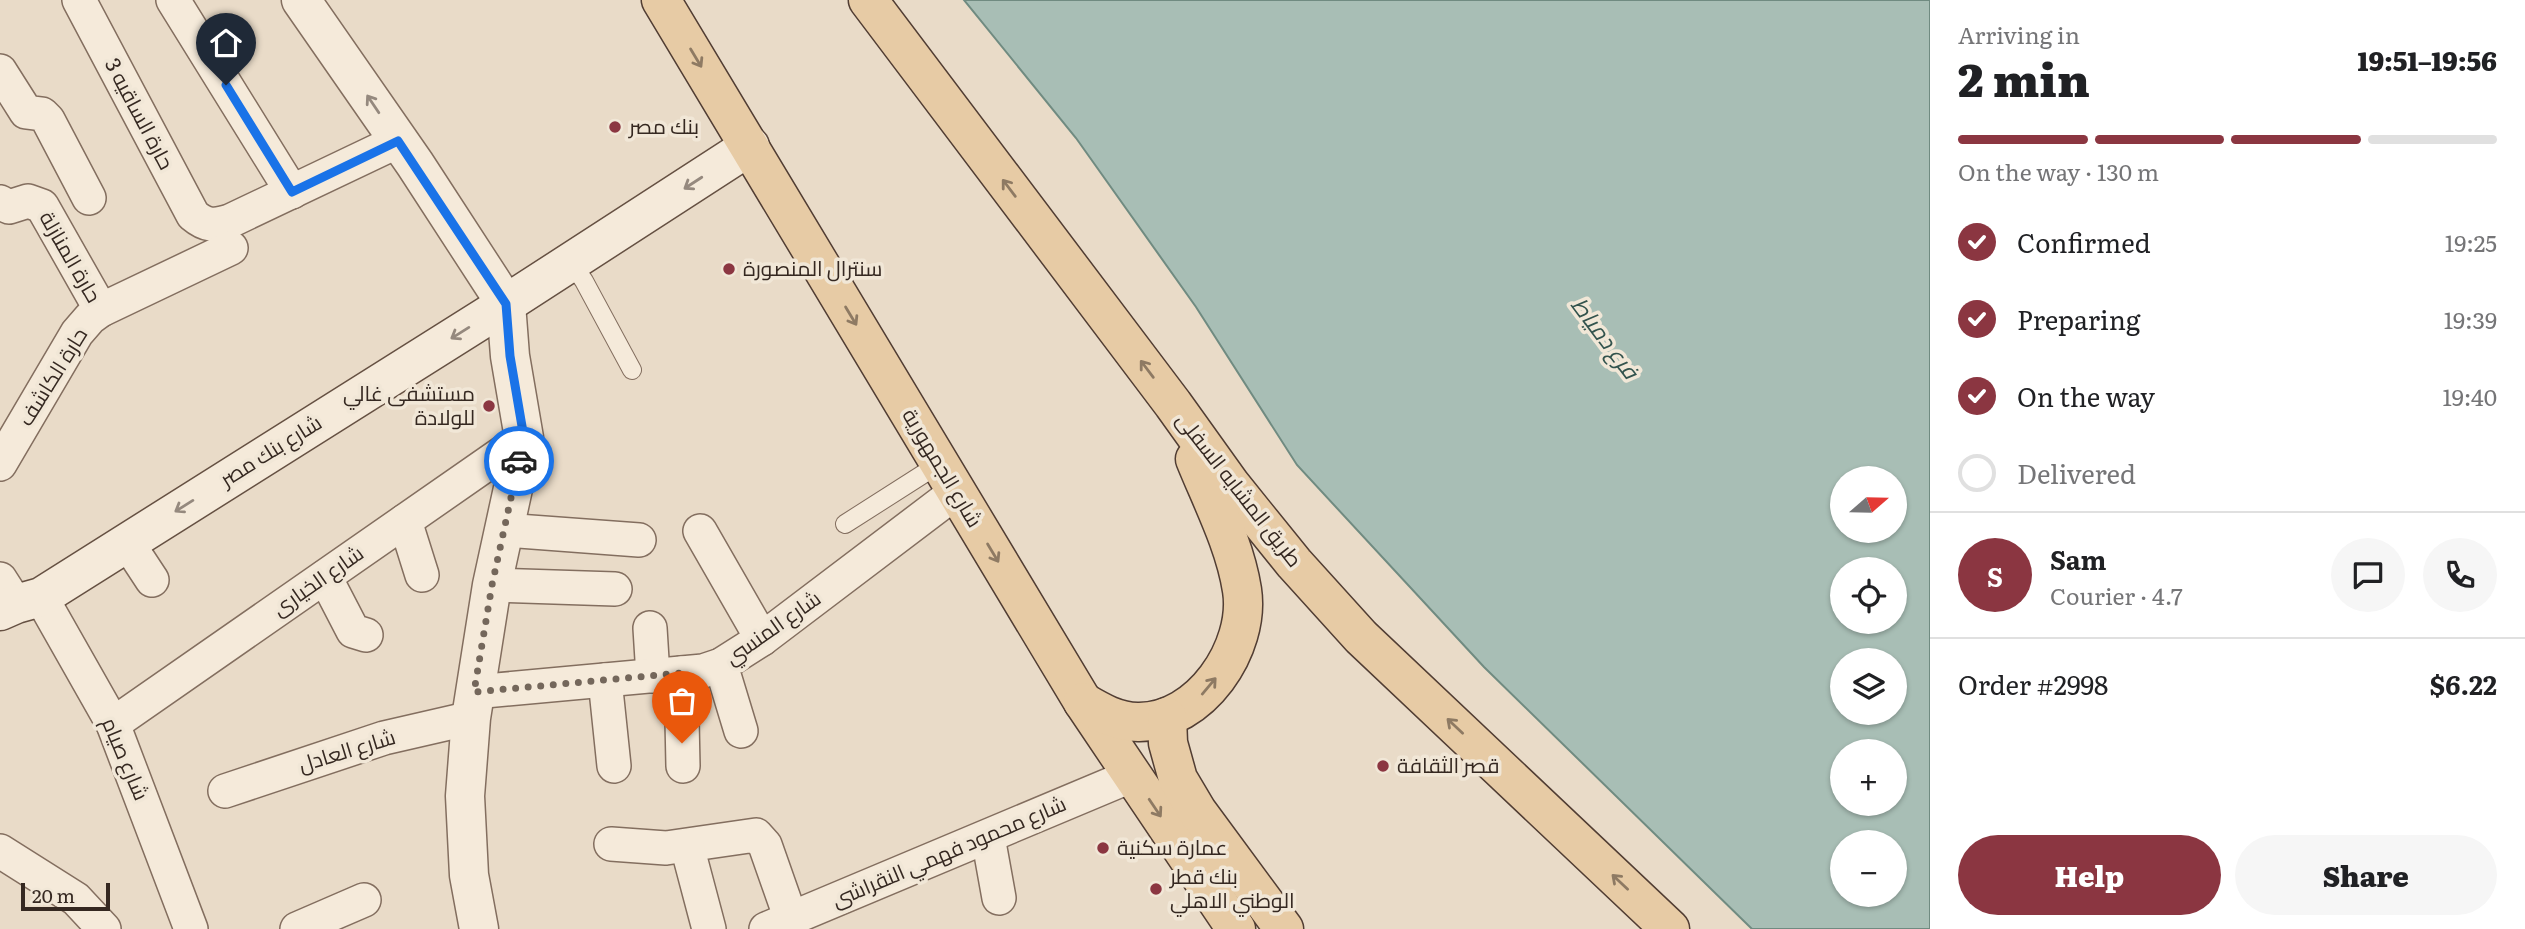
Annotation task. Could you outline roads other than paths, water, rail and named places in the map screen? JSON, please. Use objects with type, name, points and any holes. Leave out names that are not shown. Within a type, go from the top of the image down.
[{"type":"main road","name":"شارع الجمهورية","points":[[661,0],[1083,702],[1236,929]]},
{"type":"main road","name":"طريق المشايه السفلى","points":[[868,0],[1278,544],[1362,637],[1670,929]]},
{"type":"main road","points":[[1083,702],[1109,717],[1138,722],[1167,717],[1200,697],[1226,667],[1241,631],[1243,592],[1233,554],[1173,404]]},
{"type":"main road","points":[[1167,717],[1168,743],[1178,779],[1197,811],[1284,929]]},
{"type":"street","points":[[173,0],[292,192],[398,141]]},
{"type":"street","points":[[301,0],[506,304],[510,356],[524,438],[492,585],[472,705],[465,796],[469,875],[478,929]]},
{"type":"street","name":"حارة الساقيه 3","points":[[85,3],[192,215],[204,224],[218,225],[292,192]]},
{"type":"street","points":[[0,71],[26,112],[42,114],[48,120],[89,198]]},
{"type":"street","name":"شارع بنك مصر","points":[[14,598],[127,542],[506,304],[750,146]]},
{"type":"street","name":"حارة المنازلة","points":[[0,202],[9,207],[28,201],[42,206],[102,310]]},
{"type":"street","name":"حارة الكاشف","points":[[0,464],[77,333],[90,318],[231,248]]},
{"type":"street","name":"شارع الخيارى","points":[[113,724],[524,438]]},
{"type":"street","name":"شارع المنسي","points":[[472,705],[605,680],[702,670],[721,664],[762,639],[947,478]]},
{"type":"street","points":[[405,521],[422,575]]},
{"type":"street","points":[[505,530],[639,540]]},
{"type":"street","points":[[700,531],[762,639]]},
{"type":"street","points":[[127,542],[152,580]]},
{"type":"street","points":[[325,577],[353,631],[366,635]]},
{"type":"street","points":[[492,585],[615,589]]},
{"type":"street","name":"شارع صيام","points":[[14,598],[113,724],[191,929]]},
{"type":"street","points":[[650,628],[667,674],[683,766]]},
{"type":"street","points":[[721,664],[741,731]]},
{"type":"street","points":[[605,680],[614,766]]},
{"type":"street","name":"شارع العادل","points":[[225,791],[384,738],[472,705]]},
{"type":"street","name":"شارع محمود فهمي النقراشى","points":[[778,924],[1133,775]]},
{"type":"street","points":[[611,844],[645,848],[687,846],[749,835],[761,839],[778,924]]},
{"type":"street","points":[[988,837],[999,898]]},
{"type":"street","points":[[687,846],[709,929]]},
{"type":"street","points":[[0,851],[76,899],[104,929]]},
{"type":"street","points":[[298,929],[364,900]]},
{"type":"lane","points":[[571,262],[632,370]]},
{"type":"lane","points":[[845,524],[947,478]]},
{"type":"water","name":"فرع دمياط","points":[[964,0],[1930,0],[1930,929],[1752,929],[1484,667],[1297,465],[1196,307],[1076,138]]},
{"type":"place","name":"بنك مصر","points":[[615,127]]},
{"type":"place","name":"سنترال المنصورة","points":[[729,269]]},
{"type":"place","name":"مستشفى غالي للولادة","points":[[489,406]]},
{"type":"place","name":"قصر الثقافة","points":[[1383,766]]},
{"type":"place","name":"عمارة سكنية","points":[[1103,848]]},
{"type":"place","name":"بنك قطر الوطني الاهلي","points":[[1156,889]]}]
